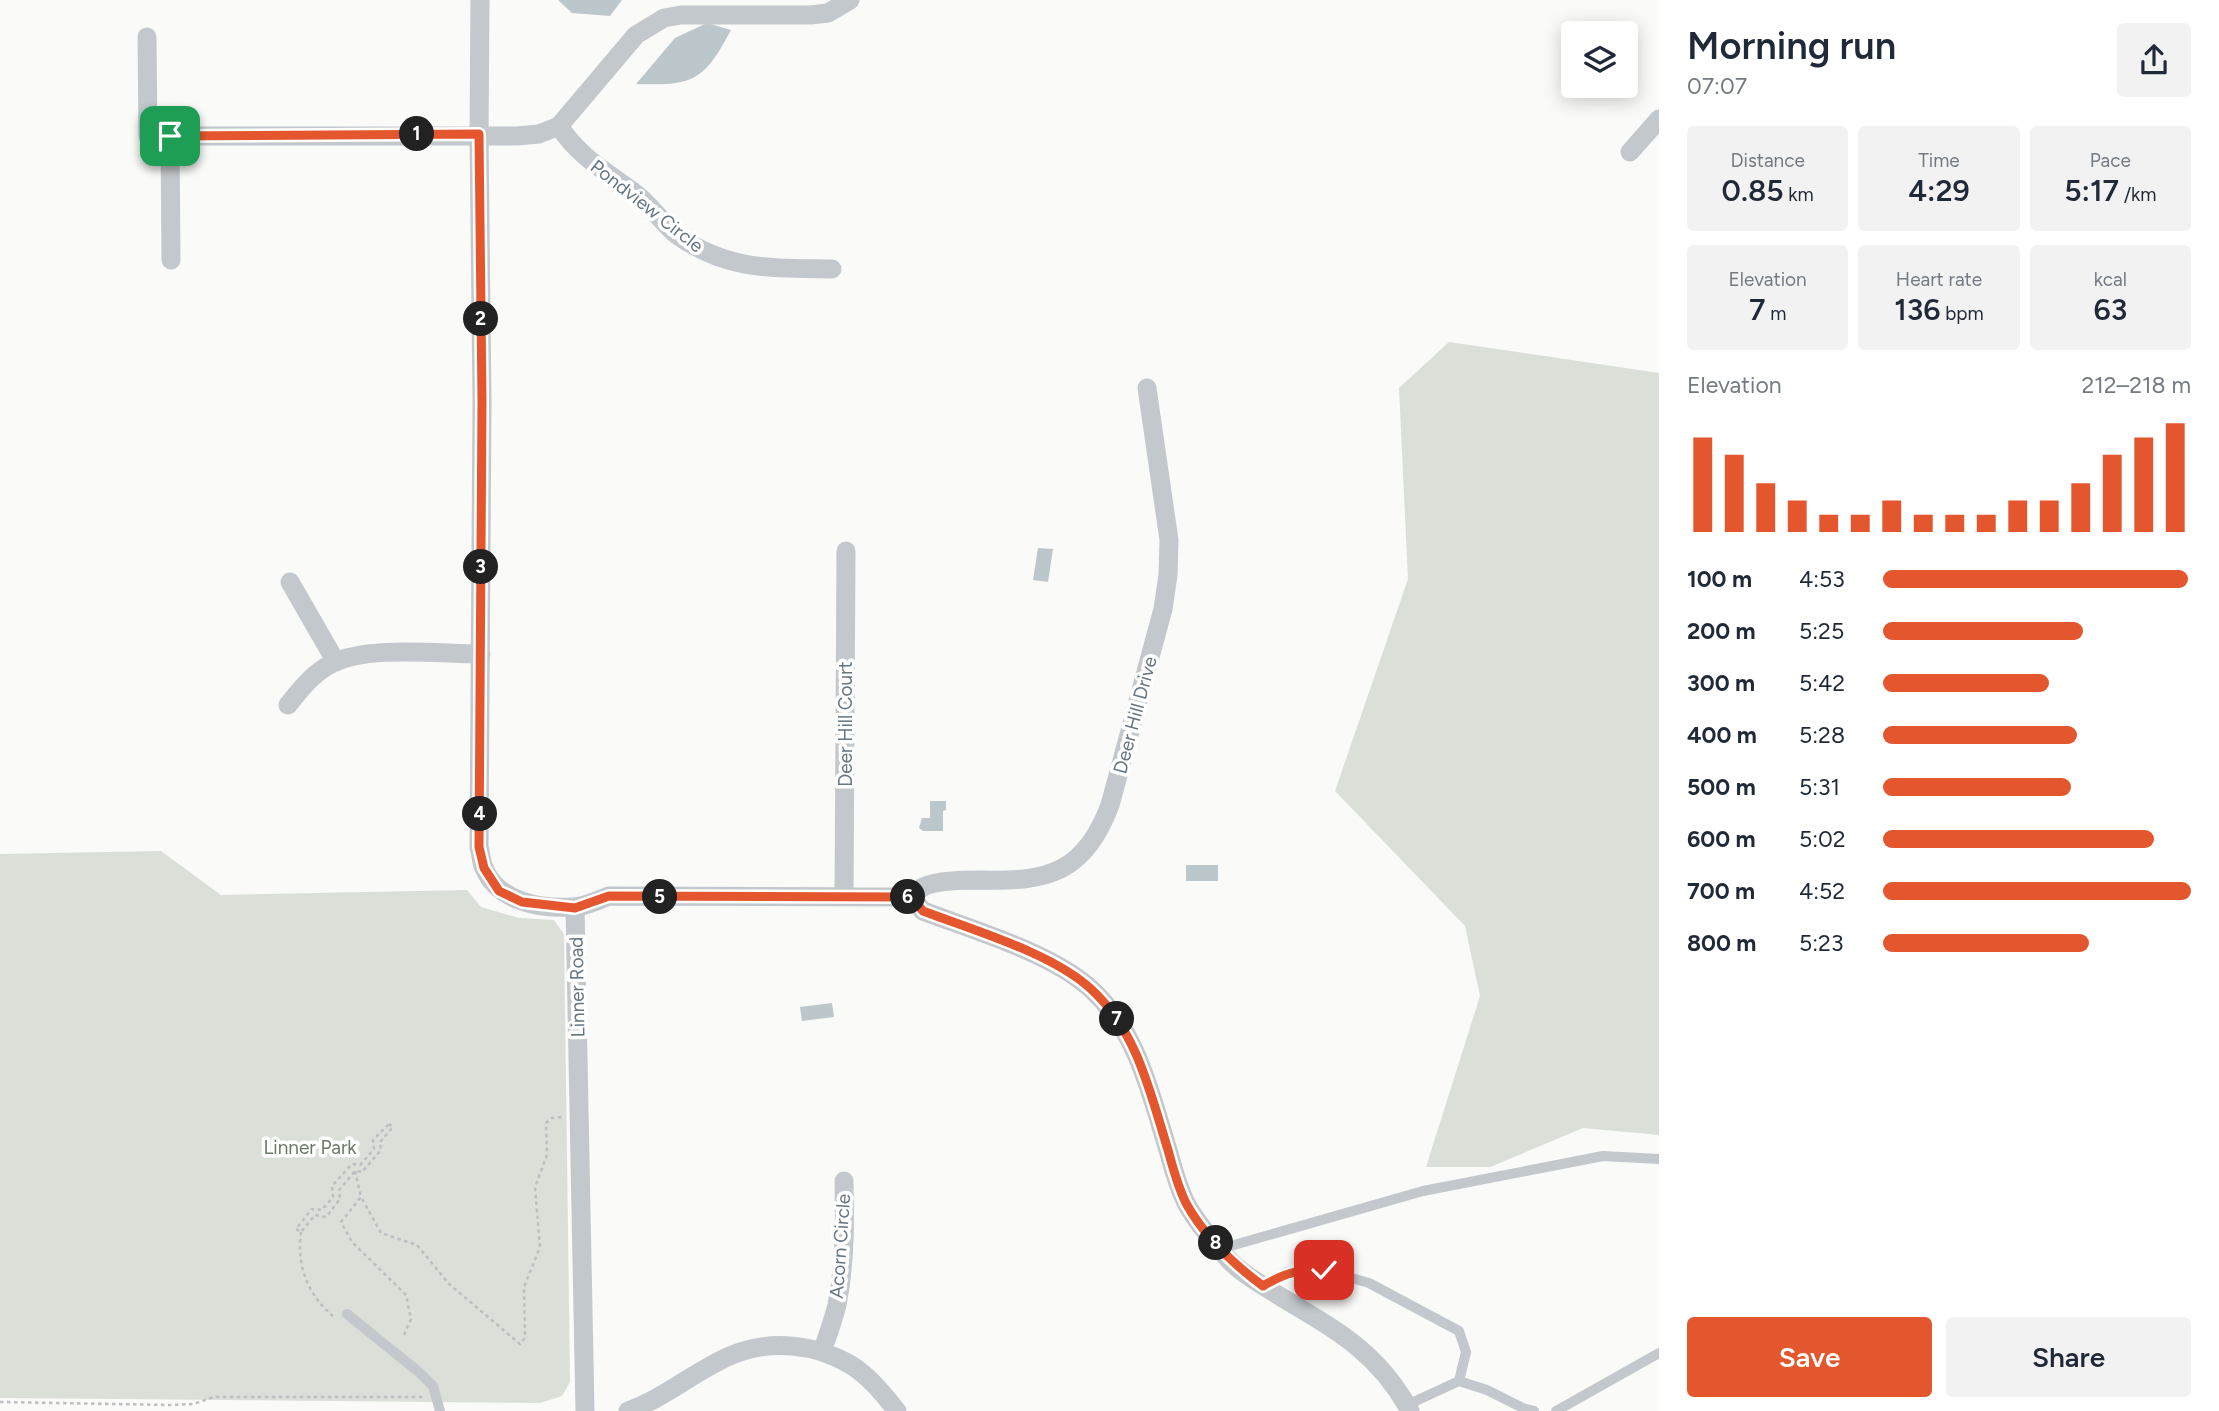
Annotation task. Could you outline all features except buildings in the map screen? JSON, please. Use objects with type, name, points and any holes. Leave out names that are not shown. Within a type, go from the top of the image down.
[{"type":"street","points":[[480,0],[482,401],[479,847],[484,868],[499,891],[522,902],[575,908],[609,896],[911,897],[923,911],[1063,968],[1090,988],[1113,1012],[1131,1040],[1144,1071],[1187,1204],[1220,1249],[1232,1263],[1263,1286],[1359,1346],[1384,1370],[1408,1408]]},
{"type":"street","points":[[147,37],[148,136],[539,134],[559,127],[636,36],[664,18],[681,15],[810,15],[828,13],[850,0]]},
{"type":"street","points":[[1630,152],[1659,119]]},
{"type":"street","name":"Pondview Circle","points":[[559,127],[584,158],[638,195],[675,233],[703,251],[737,264],[755,267],[832,269]]},
{"type":"street","points":[[170,136],[171,260]]},
{"type":"street","name":"Deer Hill Drive","points":[[911,897],[925,886],[962,880],[1017,881],[1043,877],[1067,866],[1086,851],[1101,830],[1163,609],[1168,575],[1169,540],[1147,388]]},
{"type":"street","name":"Deer Hill Court","points":[[844,897],[846,551]]},
{"type":"street","points":[[290,582],[336,662]]},
{"type":"street","points":[[288,705],[308,681],[336,662],[355,655],[481,654]]},
{"type":"street","name":"Linner Road","points":[[575,908],[585,1411]]},
{"type":"street","name":"Acorn Circle","points":[[822,1352],[836,1307],[841,1279],[845,1225],[844,1181]]},
{"type":"street","points":[[628,1411],[647,1404],[731,1355],[749,1349],[781,1346],[822,1352],[852,1366],[877,1388],[897,1411]]},
{"type":"lane","points":[[1220,1249],[1423,1191],[1603,1156],[1659,1159]]},
{"type":"lane","points":[[1263,1286],[1286,1272],[1301,1270],[1324,1270],[1369,1283],[1459,1331],[1466,1352],[1459,1381]]},
{"type":"lane","points":[[344,1319],[426,1380],[437,1395],[440,1411]]},
{"type":"lane","points":[[1556,1411],[1659,1353]]},
{"type":"lane","points":[[1408,1408],[1459,1381],[1534,1411]]},
{"type":"path","points":[[355,1171],[361,1197],[381,1233],[417,1245],[449,1284],[520,1344],[525,1338],[524,1287],[540,1247],[535,1187],[547,1155],[546,1123],[552,1118],[580,1116]]},
{"type":"path","points":[[301,1232],[296,1229],[312,1209],[322,1210],[333,1197],[332,1186],[352,1164],[360,1165],[374,1149],[373,1140],[390,1124],[393,1127],[380,1142],[380,1150],[362,1172],[355,1171]]},
{"type":"path","points":[[344,1319],[323,1308],[306,1281],[298,1250],[301,1232],[315,1215],[326,1217],[340,1199],[339,1190],[355,1171]]},
{"type":"path","points":[[361,1197],[341,1222],[352,1242],[406,1295],[411,1319],[404,1335]]},
{"type":"path","points":[[0,1402],[170,1405],[193,1404],[214,1397],[422,1398],[422,1391]]},
{"type":"green space","points":[[1449,342],[1659,373],[1659,1135],[1583,1128],[1490,1167],[1426,1167],[1480,996],[1465,926],[1335,791],[1408,579],[1399,388]]},
{"type":"green space","name":"Linner Park","points":[[161,851],[221,895],[467,890],[481,907],[519,918],[554,920],[564,934],[570,1382],[562,1396],[540,1403],[0,1398],[0,854]]},
{"type":"shaded area","points":[[558,0],[622,0],[610,16],[572,13]]},
{"type":"shaded area","points":[[707,23],[731,30],[704,70],[695,77],[671,84],[636,84],[675,38]]},
{"type":"shaded area","points":[[1038,548],[1053,549],[1048,582],[1033,580]]},
{"type":"shaded area","points":[[930,801],[946,801],[943,831],[923,831],[919,828],[922,818],[930,818]]},
{"type":"shaded area","points":[[1186,865],[1218,865],[1218,881],[1186,881]]},
{"type":"shaded area","points":[[832,1003],[834,1017],[802,1021],[800,1007]]},
{"type":"route","points":[[170,136],[479,134],[482,401],[479,847],[484,868],[499,891],[522,902],[575,908],[609,896],[911,897],[923,911],[1032,953],[1063,968],[1090,988],[1113,1012],[1131,1040],[1144,1071],[1187,1204],[1232,1263],[1263,1286],[1286,1272],[1324,1270]]}]
